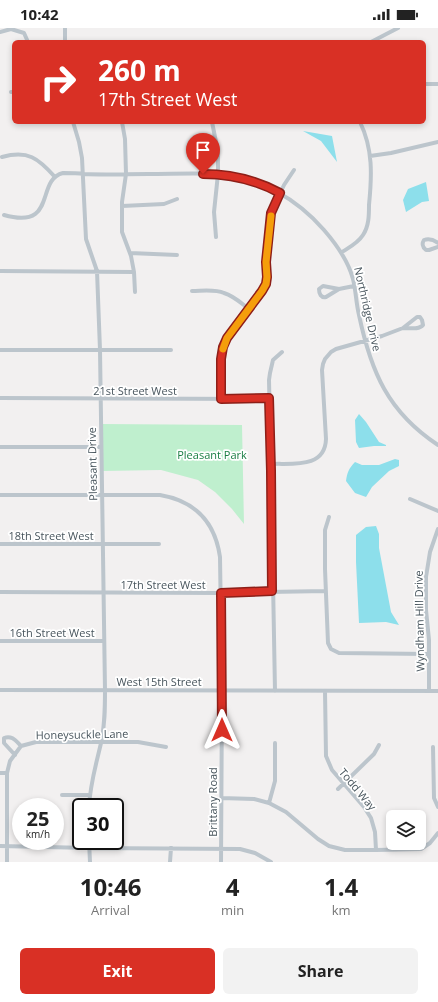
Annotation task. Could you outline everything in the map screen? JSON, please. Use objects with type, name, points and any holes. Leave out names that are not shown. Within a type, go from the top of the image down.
[{"type":"street","points":[[65,28],[65,40]]},
{"type":"street","points":[[376,40],[398,28]]},
{"type":"street","points":[[0,32],[11,29],[24,33],[27,40]]},
{"type":"street","points":[[426,84],[438,84]]},
{"type":"street","name":"Pleasant Drive","points":[[74,124],[82,158],[86,239],[97,271],[100,350],[105,719],[93,774],[90,798]]},
{"type":"street","points":[[122,124],[125,139],[126,174],[122,206],[122,232],[130,253],[134,272],[135,292]]},
{"type":"street","points":[[212,124],[217,146],[218,174],[214,212],[216,237]]},
{"type":"street","points":[[342,252],[359,241],[367,228],[371,181],[370,156],[366,136],[361,124]]},
{"type":"street","points":[[370,156],[391,153],[438,142]]},
{"type":"street","points":[[2,157],[18,154],[31,157],[43,164],[55,177],[50,183],[43,204],[34,214],[28,217],[20,218],[4,215]]},
{"type":"street","points":[[221,399],[221,359],[223,347],[227,338],[266,284],[271,213],[280,193],[294,170]]},
{"type":"street","name":"Northridge Drive","points":[[55,177],[63,173],[76,172],[83,174],[218,174],[247,179],[263,185],[280,193],[302,208],[335,242],[342,252],[350,269],[358,314],[370,359],[383,388],[398,411],[413,427],[438,445]]},
{"type":"street","points":[[122,206],[164,204],[177,199]]},
{"type":"street","points":[[438,243],[431,239],[424,240],[423,243],[423,247],[426,250],[438,247]]},
{"type":"street","points":[[130,253],[177,255]]},
{"type":"street","points":[[0,271],[134,272]]},
{"type":"street","points":[[339,289],[354,286]]},
{"type":"street","points":[[192,291],[224,292],[249,309]]},
{"type":"street","points":[[271,464],[310,462],[321,454],[325,446],[326,439],[322,370],[325,358],[336,349],[403,328]]},
{"type":"street","points":[[0,350],[171,350]]},
{"type":"street","points":[[274,691],[269,380],[273,360],[282,352]]},
{"type":"street","name":"21st Street West","points":[[0,398],[269,398]]},
{"type":"street","points":[[0,447],[101,447]]},
{"type":"street","name":"Brittany Road","points":[[0,495],[160,495],[174,498],[187,504],[206,520],[216,537],[220,557],[222,690],[221,862]]},
{"type":"street","points":[[410,499],[438,512]]},
{"type":"street","points":[[329,517],[325,530],[328,642],[331,649],[339,653],[429,654]]},
{"type":"street","name":"Wyndham Hill Drive","points":[[429,691],[429,654],[426,610],[427,570],[430,552],[438,529]]},
{"type":"street","name":"18th Street West","points":[[0,544],[159,544]]},
{"type":"street","name":"17th Street West","points":[[0,592],[221,593],[326,591]]},
{"type":"street","name":"16th Street West","points":[[0,641],[104,641]]},
{"type":"street","name":"West 15th Street","points":[[0,690],[438,691]]},
{"type":"street","name":"Todd Way","points":[[325,691],[326,756],[332,770],[364,807],[371,818],[375,832],[376,850]]},
{"type":"street","points":[[15,755],[4,743],[4,738],[8,736],[22,746]]},
{"type":"street","name":"Honeysuckle Lane","points":[[7,862],[8,773],[10,761],[22,746],[36,742],[138,742],[166,747]]},
{"type":"street","points":[[269,803],[275,782],[275,743]]},
{"type":"street","points":[[338,789],[374,754],[378,745]]},
{"type":"street","points":[[433,747],[434,798],[438,807]]},
{"type":"street","points":[[0,773],[8,773]]},
{"type":"street","points":[[62,795],[90,795]]},
{"type":"street","points":[[221,798],[254,799],[269,803],[286,812],[318,839],[329,846],[345,850],[421,848],[430,843],[438,833]]},
{"type":"street","points":[[0,846],[72,848]]},
{"type":"street","points":[[124,848],[240,849],[255,853],[271,862]]},
{"type":"street","points":[[170,848],[170,862]]},
{"type":"street","points":[[89,850],[90,862]]},
{"type":"green space","name":"Pleasant Park","points":[[101,424],[242,425],[244,524],[215,492],[198,480],[161,470],[102,471]]},
{"type":"water","points":[[303,131],[332,136],[337,162],[321,141]]},
{"type":"water","points":[[426,182],[429,201],[422,202],[406,212],[403,200],[408,189]]},
{"type":"water","points":[[359,414],[379,442],[386,446],[359,448],[356,442],[355,420]]},
{"type":"water","points":[[395,459],[399,460],[399,466],[389,471],[372,487],[366,497],[355,493],[346,481],[351,466],[355,462],[362,465],[379,465]]},
{"type":"water","points":[[376,526],[379,534],[379,548],[391,612],[399,625],[386,622],[359,623],[356,535],[366,527]]},
{"type":"slow traffic","points":[[223,349],[227,338],[266,284],[266,262],[271,216]]},
{"type":"route","points":[[203,174],[218,174],[239,177],[263,185],[280,193],[271,213],[266,262],[266,284],[227,338],[223,347],[221,359],[221,399],[269,398],[272,591],[221,593],[222,730]]}]
